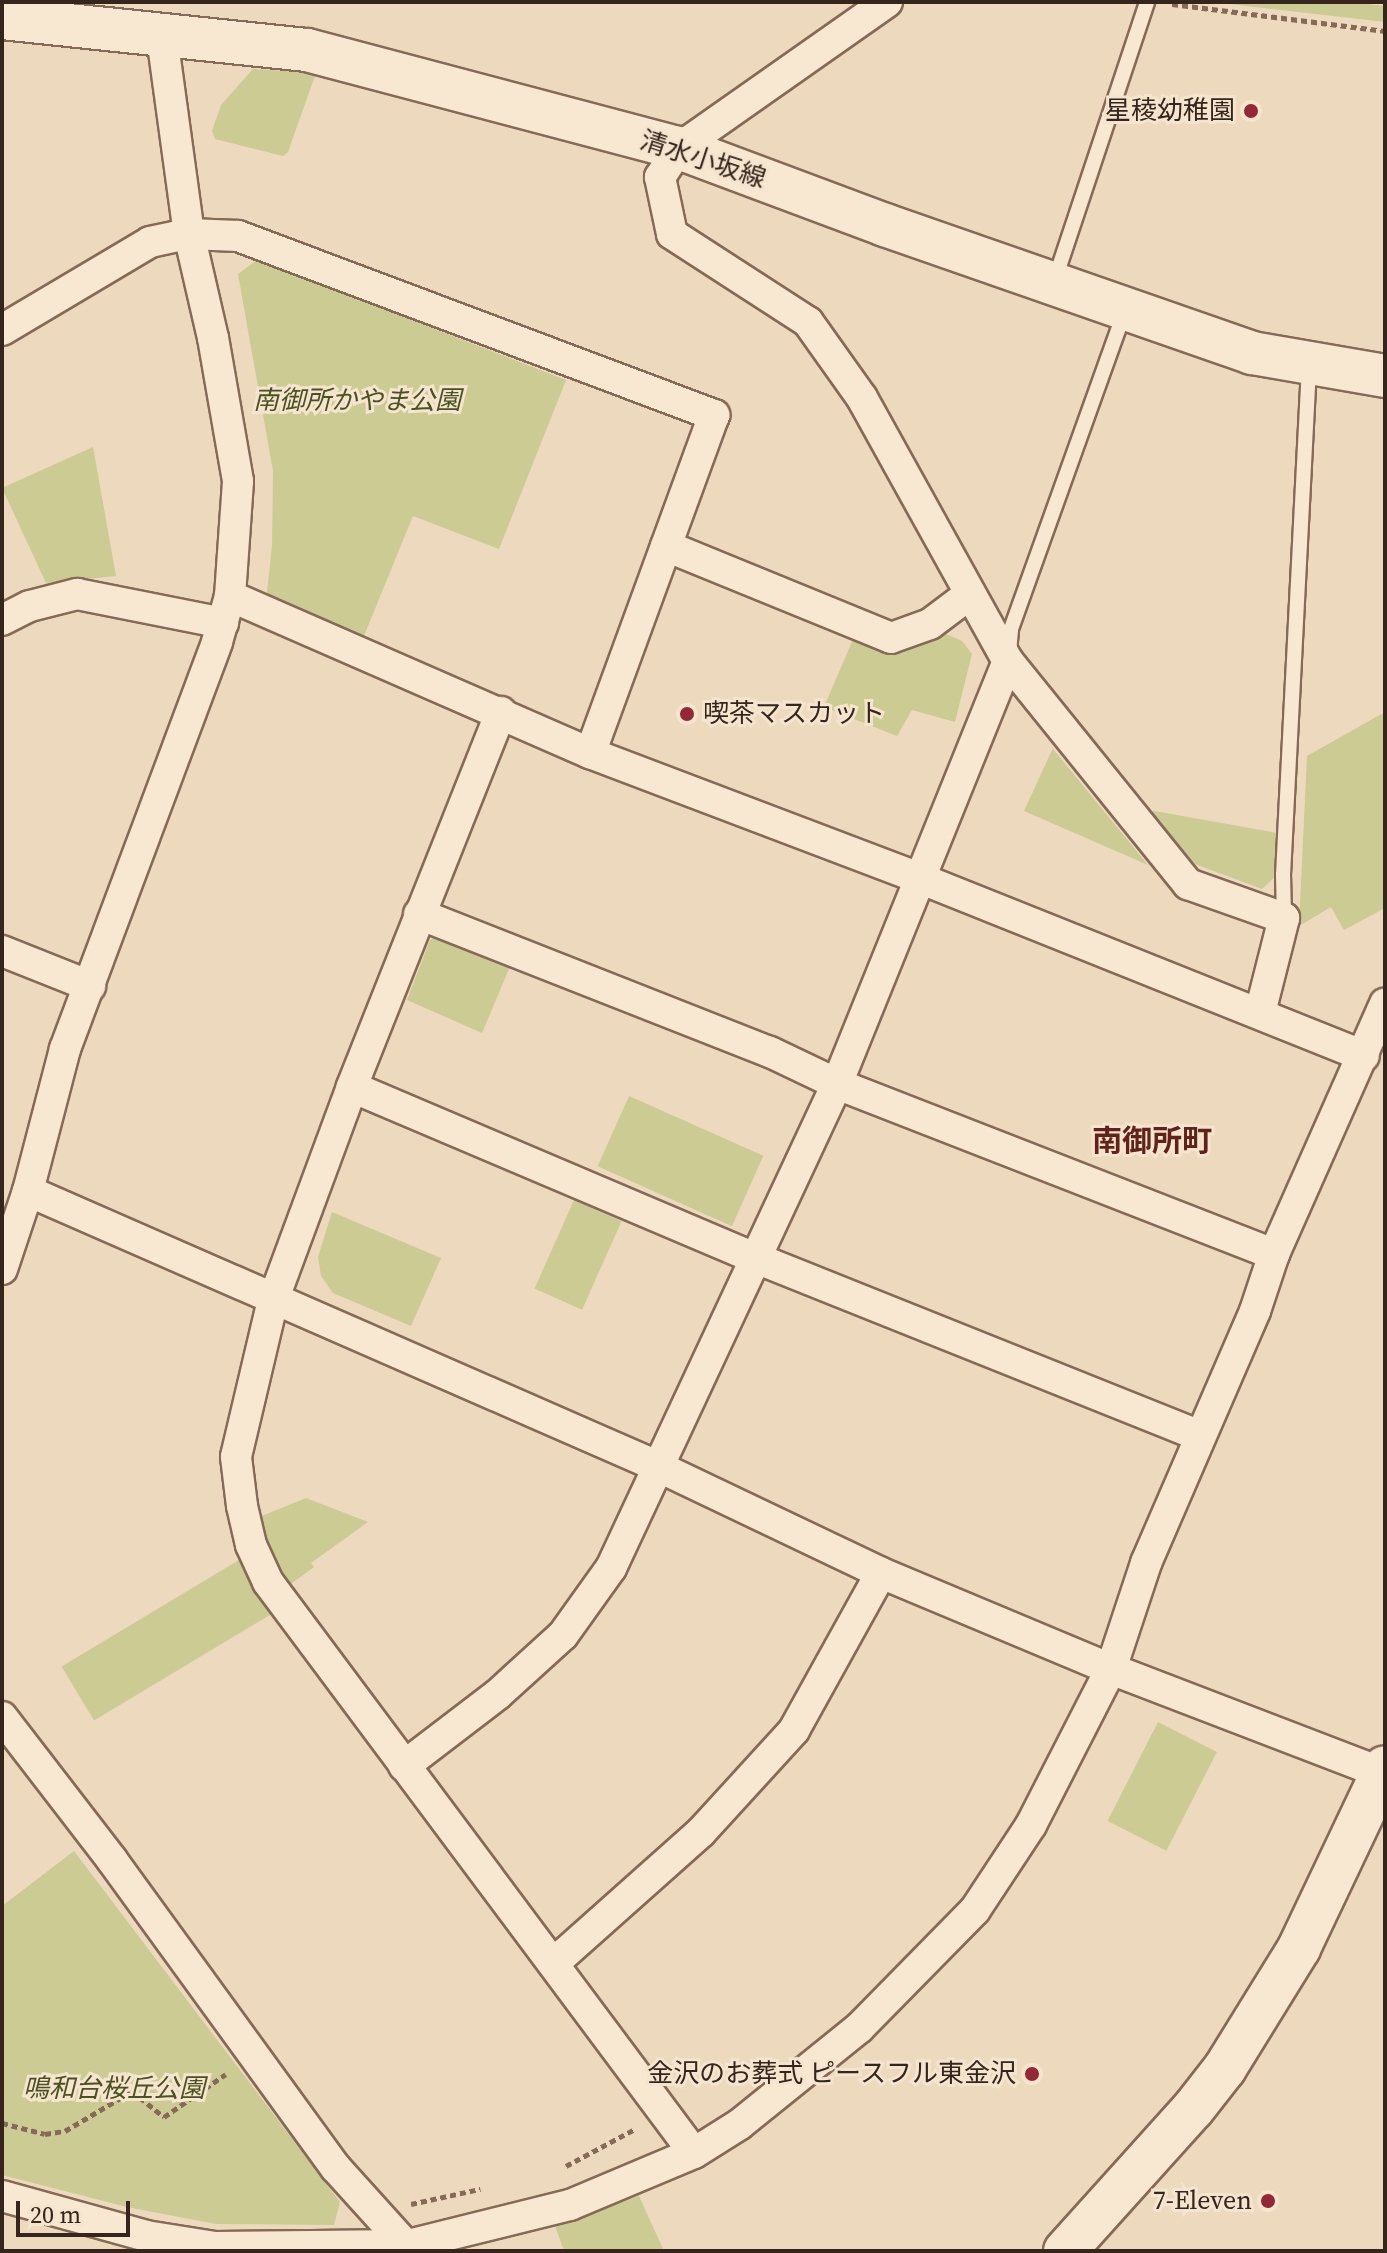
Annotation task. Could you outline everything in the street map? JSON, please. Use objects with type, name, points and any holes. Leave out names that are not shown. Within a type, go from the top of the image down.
[{"type":"main road","name":"清水小坂線","points":[[2,18],[307,50],[679,148],[1252,353],[1385,376]]},
{"type":"main road","points":[[1065,2251],[1193,2109],[1225,2068],[1299,1948],[1384,1771]]},
{"type":"street","points":[[887,2],[679,148],[660,177],[672,234],[808,322],[862,398],[1008,661],[1188,884],[1284,918],[1260,1013]]},
{"type":"street","points":[[2,1269],[28,1191],[65,1049],[226,610],[238,481],[213,338],[189,234],[162,36]]},
{"type":"street","points":[[2,330],[150,242],[189,234],[238,236],[714,415],[590,753]]},
{"type":"street","points":[[666,546],[891,638],[930,624],[970,594]]},
{"type":"street","points":[[2,620],[30,606],[77,594],[226,610],[501,712],[590,753],[919,878],[1364,1056]]},
{"type":"street","points":[[404,1766],[497,1695],[563,1635],[611,1568],[753,1257],[837,1084],[1008,661]]},
{"type":"street","points":[[501,712],[419,914],[273,1300],[236,1457],[251,1545],[268,1582],[694,2153]]},
{"type":"street","points":[[419,914],[770,1052],[837,1084],[1274,1254]]},
{"type":"street","points":[[2,951],[90,986]]},
{"type":"street","points":[[2,2196],[146,2236],[215,2247],[409,2248],[570,2205],[694,2153],[740,2124],[859,2028],[975,1910],[1031,1825],[1111,1669],[1146,1563],[1255,1311],[1274,1254],[1385,1003]]},
{"type":"street","points":[[352,1087],[753,1257],[1199,1435]]},
{"type":"street","points":[[28,1191],[659,1467],[881,1573],[1111,1669],[1384,1771]]},
{"type":"street","points":[[554,1963],[701,1832],[794,1730],[881,1573]]},
{"type":"street","points":[[2,1717],[112,1860],[336,2168],[409,2248]]},
{"type":"lane","points":[[1053,283],[1147,2]]},
{"type":"lane","points":[[1008,661],[1011,629],[1126,309]]},
{"type":"lane","points":[[1284,918],[1283,875],[1309,363]]},
{"type":"path","points":[[1158,2],[1385,31]]},
{"type":"path","points":[[2,2123],[45,2134],[65,2131],[132,2091],[164,2117],[229,2072]]},
{"type":"path","points":[[553,2172],[612,2143],[663,2111]]},
{"type":"path","points":[[377,2211],[496,2185]]},
{"type":"green space","points":[[1212,2],[1348,2],[1385,6],[1385,22]]},
{"type":"green space","points":[[253,69],[316,73],[288,152],[283,156],[215,139],[212,131],[221,105]]},
{"type":"green space","name":"南御所かやま公園","points":[[257,260],[566,380],[499,549],[413,516],[361,643],[275,612],[267,592],[272,546],[273,471],[238,274]]},
{"type":"green space","points":[[93,447],[116,576],[46,583],[2,488]]},
{"type":"green space","points":[[946,634],[962,641],[972,654],[955,722],[912,710],[897,736],[824,707],[854,637],[902,651]]},
{"type":"green space","points":[[1385,712],[1385,908],[1344,930],[1331,907],[1299,926],[1307,756]]},
{"type":"green space","points":[[1053,749],[1148,865],[1024,811]]},
{"type":"green space","points":[[1143,809],[1277,833],[1275,877],[1262,889],[1195,864]]},
{"type":"green space","points":[[448,931],[514,957],[482,1033],[407,1000],[430,940]]},
{"type":"green space","points":[[629,1096],[763,1156],[732,1226],[598,1166]]},
{"type":"green space","points":[[574,1200],[622,1221],[582,1310],[535,1289]]},
{"type":"green space","points":[[332,1212],[441,1258],[411,1326],[333,1293],[321,1276],[318,1257]]},
{"type":"green space","points":[[306,1498],[368,1522],[311,1563],[314,1567],[288,1586],[272,1558],[259,1517]]},
{"type":"green space","points":[[239,1560],[271,1614],[94,1721],[62,1667]]},
{"type":"green space","points":[[1158,1722],[1217,1752],[1166,1851],[1108,1821]]},
{"type":"green space","name":"鳴和台桜丘公園","points":[[74,1851],[340,2202],[334,2225],[216,2224],[127,2207],[2,2175],[2,1906]]},
{"type":"green space","points":[[639,2196],[664,2251],[564,2251],[555,2226]]},
{"type":"place","name":"星稜幼稚園","points":[[1251,111]]},
{"type":"place","name":"喫茶マスカット","points":[[687,714]]},
{"type":"place","name":"金沢のお葬式 ピースフル東金沢","points":[[1032,2074]]},
{"type":"place","name":"7-Eleven","points":[[1268,2201]]},
{"type":"district","name":"南御所町","points":[[1152,1141]]}]
